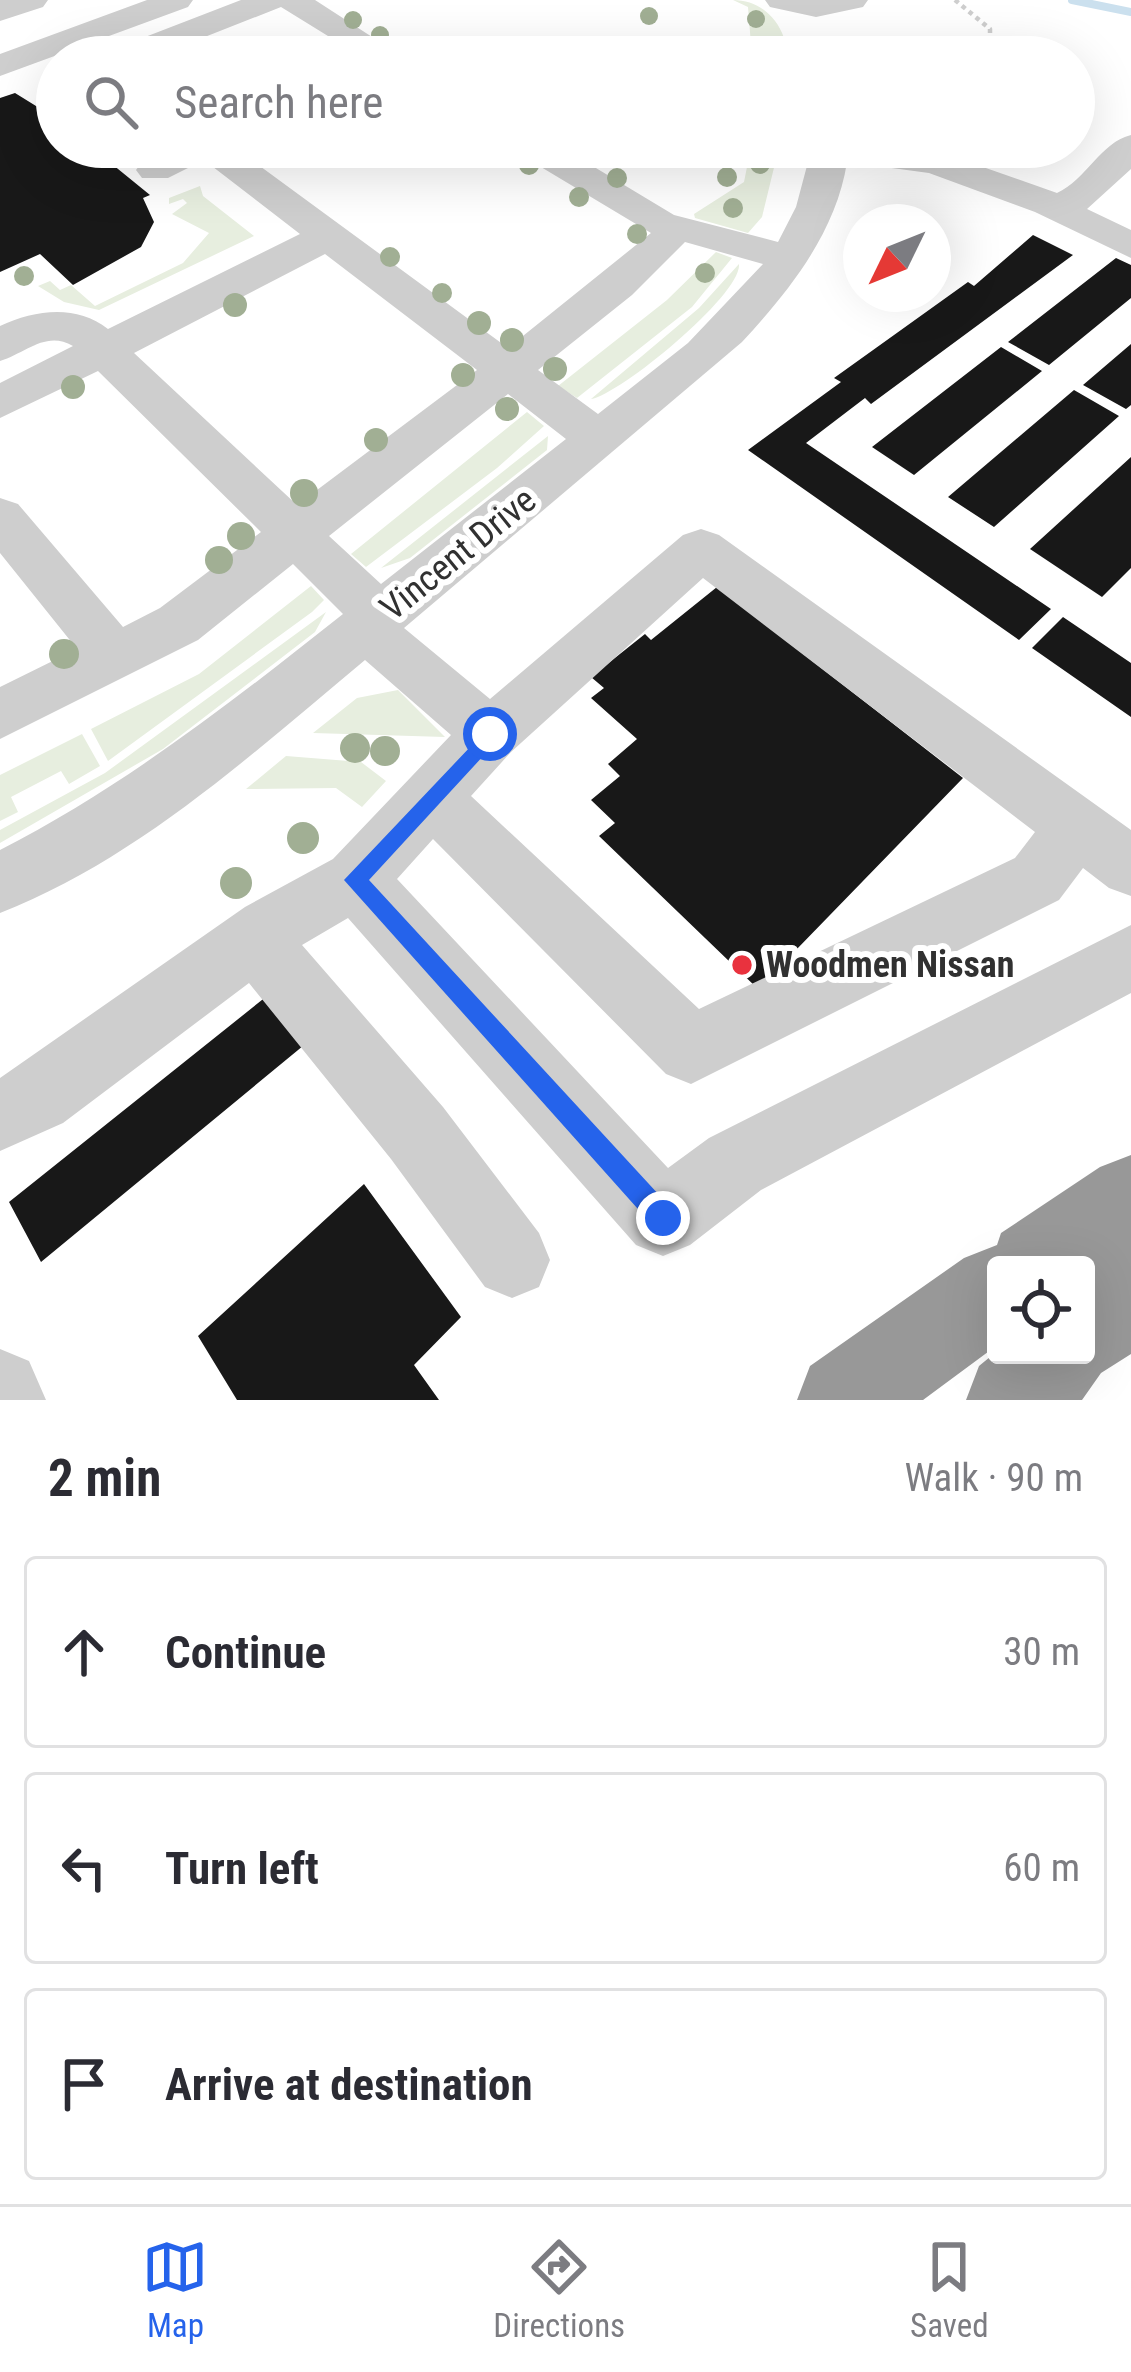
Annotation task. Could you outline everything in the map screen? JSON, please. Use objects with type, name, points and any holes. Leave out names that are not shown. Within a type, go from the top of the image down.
[{"type":"highway","points":[[1046,1256],[1131,1198]]},
{"type":"highway","points":[[1095,1325],[1131,1292]]},
{"type":"highway","points":[[844,1400],[987,1297]]},
{"type":"highway","points":[[1013,1400],[1052,1364]]},
{"type":"street","points":[[0,11],[32,0]]},
{"type":"street","points":[[80,36],[177,0]]},
{"type":"street","points":[[177,36],[270,0]]},
{"type":"street","points":[[292,0],[351,36]]},
{"type":"street","points":[[780,0],[814,36]]},
{"type":"street","points":[[816,36],[847,2]]},
{"type":"street","points":[[0,66],[36,53]]},
{"type":"street","points":[[1050,206],[1075,201],[1131,146]]},
{"type":"street","points":[[155,170],[159,168]]},
{"type":"street","points":[[235,168],[599,439]]},
{"type":"street","points":[[568,168],[653,220],[788,259]]},
{"type":"street","name":"Vincent Drive","points":[[0,883],[76,843],[188,770],[714,344],[788,259],[823,194],[828,168]]},
{"type":"street","points":[[973,168],[1131,246]]},
{"type":"street","points":[[0,714],[179,624],[638,268],[675,228]]},
{"type":"street","points":[[0,402],[328,236]]},
{"type":"street","points":[[0,298],[16,337],[74,326],[104,349],[296,535],[374,623],[490,734]]},
{"type":"street","points":[[4,528],[116,658]]},
{"type":"street","points":[[0,1115],[38,1098],[254,939],[355,880],[490,734],[701,550],[1131,867]]},
{"type":"street","points":[[431,797],[691,1049],[1036,879],[1076,827]]},
{"type":"street","points":[[355,880],[663,1218],[736,1164],[1131,958]]},
{"type":"street","points":[[254,939],[417,1132],[512,1260]]},
{"type":"street","points":[[0,1390],[5,1400]]},
{"type":"path","points":[[956,0],[991,29],[990,36]]},
{"type":"green space","points":[[733,0],[764,10],[783,36],[750,36],[748,7]]},
{"type":"green space","points":[[747,168],[774,168],[762,217],[748,233],[695,218],[694,214],[744,182]]},
{"type":"green space","points":[[200,186],[203,196],[254,236],[99,310],[64,302],[38,286],[50,281],[60,290],[71,285],[95,306],[183,263],[209,233],[172,214],[187,203],[183,199],[169,204],[169,198]]},
{"type":"green space","points":[[716,252],[732,258],[692,307],[577,398],[558,386],[667,300]]},
{"type":"green space","points":[[739,264],[721,297],[677,341],[627,380],[591,399],[699,308]]},
{"type":"green space","points":[[527,412],[544,426],[497,468],[366,567],[351,554]]},
{"type":"green space","points":[[548,436],[547,450],[410,558],[381,568]]},
{"type":"green space","points":[[311,586],[324,600],[312,612],[108,761],[91,729],[199,674]]},
{"type":"green space","points":[[326,612],[315,632],[163,749],[0,843],[0,830],[105,773]]},
{"type":"green space","points":[[398,690],[445,737],[313,733],[357,698]]},
{"type":"green space","points":[[82,734],[100,766],[69,784],[61,771],[11,797],[18,812],[0,821],[0,775]]},
{"type":"green space","points":[[286,756],[361,762],[386,781],[362,807],[336,788],[246,789]]},
{"type":"building","points":[[15,93],[36,106],[36,168],[117,168],[150,195],[143,198],[154,222],[141,247],[73,285],[40,254],[0,272],[0,98]]},
{"type":"building","points":[[1033,235],[1073,255],[871,404],[865,398],[806,443],[1051,609],[1019,640],[748,450],[841,382],[834,378],[926,312],[951,312],[951,294],[968,282],[974,286]]},
{"type":"building","points":[[1116,258],[1131,265],[1131,298],[1049,365],[1008,342]]},
{"type":"building","points":[[1131,344],[1131,405],[1126,409],[1083,385]]},
{"type":"building","points":[[1001,347],[1042,371],[914,475],[872,447]]},
{"type":"building","points":[[1074,390],[1119,416],[994,527],[948,497]]},
{"type":"building","points":[[1131,457],[1131,568],[1102,597],[1030,549]]},
{"type":"building","points":[[717,587],[963,778],[758,989],[599,836],[615,823],[591,800],[620,776],[608,764],[637,739],[591,698],[604,688],[591,677],[645,634],[651,640]]},
{"type":"building","points":[[1063,617],[1131,663],[1131,717],[1032,648]]},
{"type":"building","points":[[272,992],[309,1041],[41,1262],[9,1202]]},
{"type":"building","points":[[364,1184],[461,1317],[414,1365],[439,1400],[237,1400],[198,1336]]},
{"type":"waterway","points":[[1072,0],[1131,12]]},
{"type":"place","name":"Woodmen Nissan","points":[[742,965]]},
{"type":"route","points":[[490,734],[355,880],[663,1218]]}]
